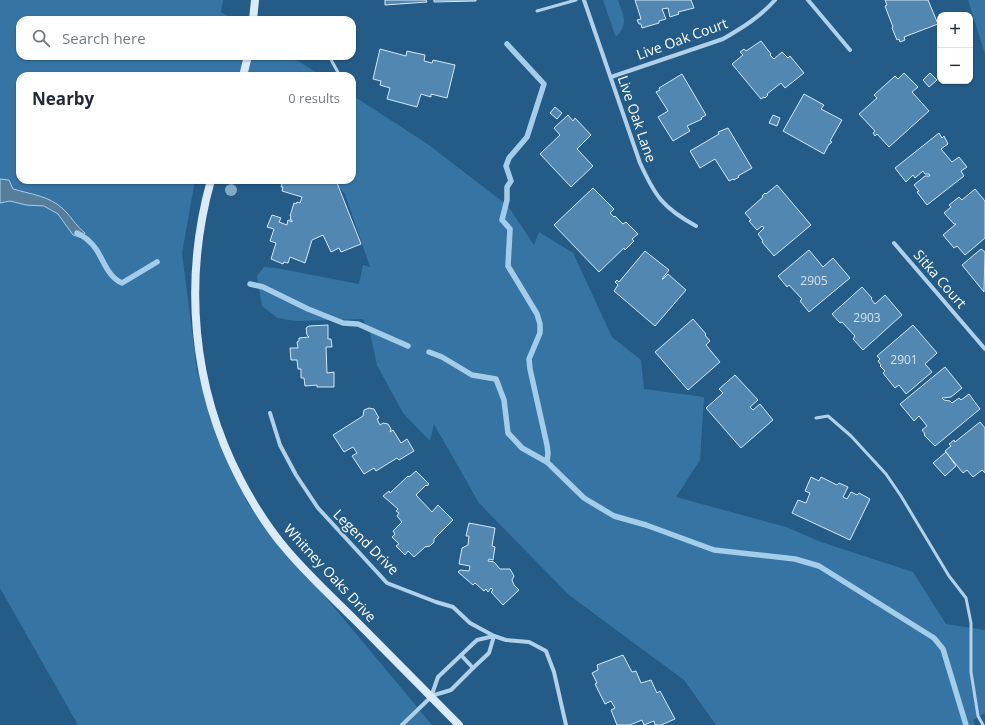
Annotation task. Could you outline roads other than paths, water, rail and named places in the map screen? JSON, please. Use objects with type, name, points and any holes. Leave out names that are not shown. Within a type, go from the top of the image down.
[{"type":"street","points":[[253,16],[255,0]]},
{"type":"street","name":"Live Oak Lane","points":[[584,0],[640,163],[650,186],[664,204],[678,216],[696,226]]},
{"type":"street","name":"Live Oak Court","points":[[611,76],[723,39],[757,17],[774,0]]},
{"type":"street","points":[[808,0],[850,50]]},
{"type":"street","points":[[244,72],[247,60]]},
{"type":"street","name":"Whitney Oaks Drive","points":[[210,184],[200,228],[196,255],[196,317],[200,357],[206,392],[218,430],[230,459],[248,494],[285,548],[314,580],[459,725]]},
{"type":"street","name":"Sitka Court","points":[[894,243],[985,348]]},
{"type":"street","name":"Legend Drive","points":[[270,413],[280,445],[296,475],[318,508],[388,583],[453,607],[470,623],[494,636],[506,640],[529,642],[546,651],[554,672],[566,725]]},
{"type":"street","points":[[402,725],[431,697],[451,690],[489,653],[494,636],[477,640],[438,677],[431,697]]},
{"type":"street","points":[[461,655],[473,668]]},
{"type":"lane","points":[[538,11],[576,0]]},
{"type":"lane","points":[[331,60],[338,72]]},
{"type":"lane","points":[[816,418],[828,416],[851,436],[886,474],[901,496],[949,576],[966,598],[971,623],[971,672],[978,716],[983,725]]},
{"type":"waterway","points":[[507,44],[544,84],[527,137],[509,158],[506,166],[511,181],[507,187],[507,200],[502,220],[510,229],[508,266],[537,314],[540,324],[540,333],[529,359],[547,445],[547,462],[584,498],[614,516],[646,525],[714,550],[795,559],[819,566],[934,638],[943,649],[966,725]]},
{"type":"waterway","points":[[77,233],[92,244],[113,277],[122,283],[157,262]]},
{"type":"waterway","points":[[250,284],[263,287],[308,309],[343,323],[358,324],[408,346]]},
{"type":"waterway","points":[[429,352],[442,357],[472,375],[496,379],[504,400],[508,433],[522,448],[547,462]]}]
